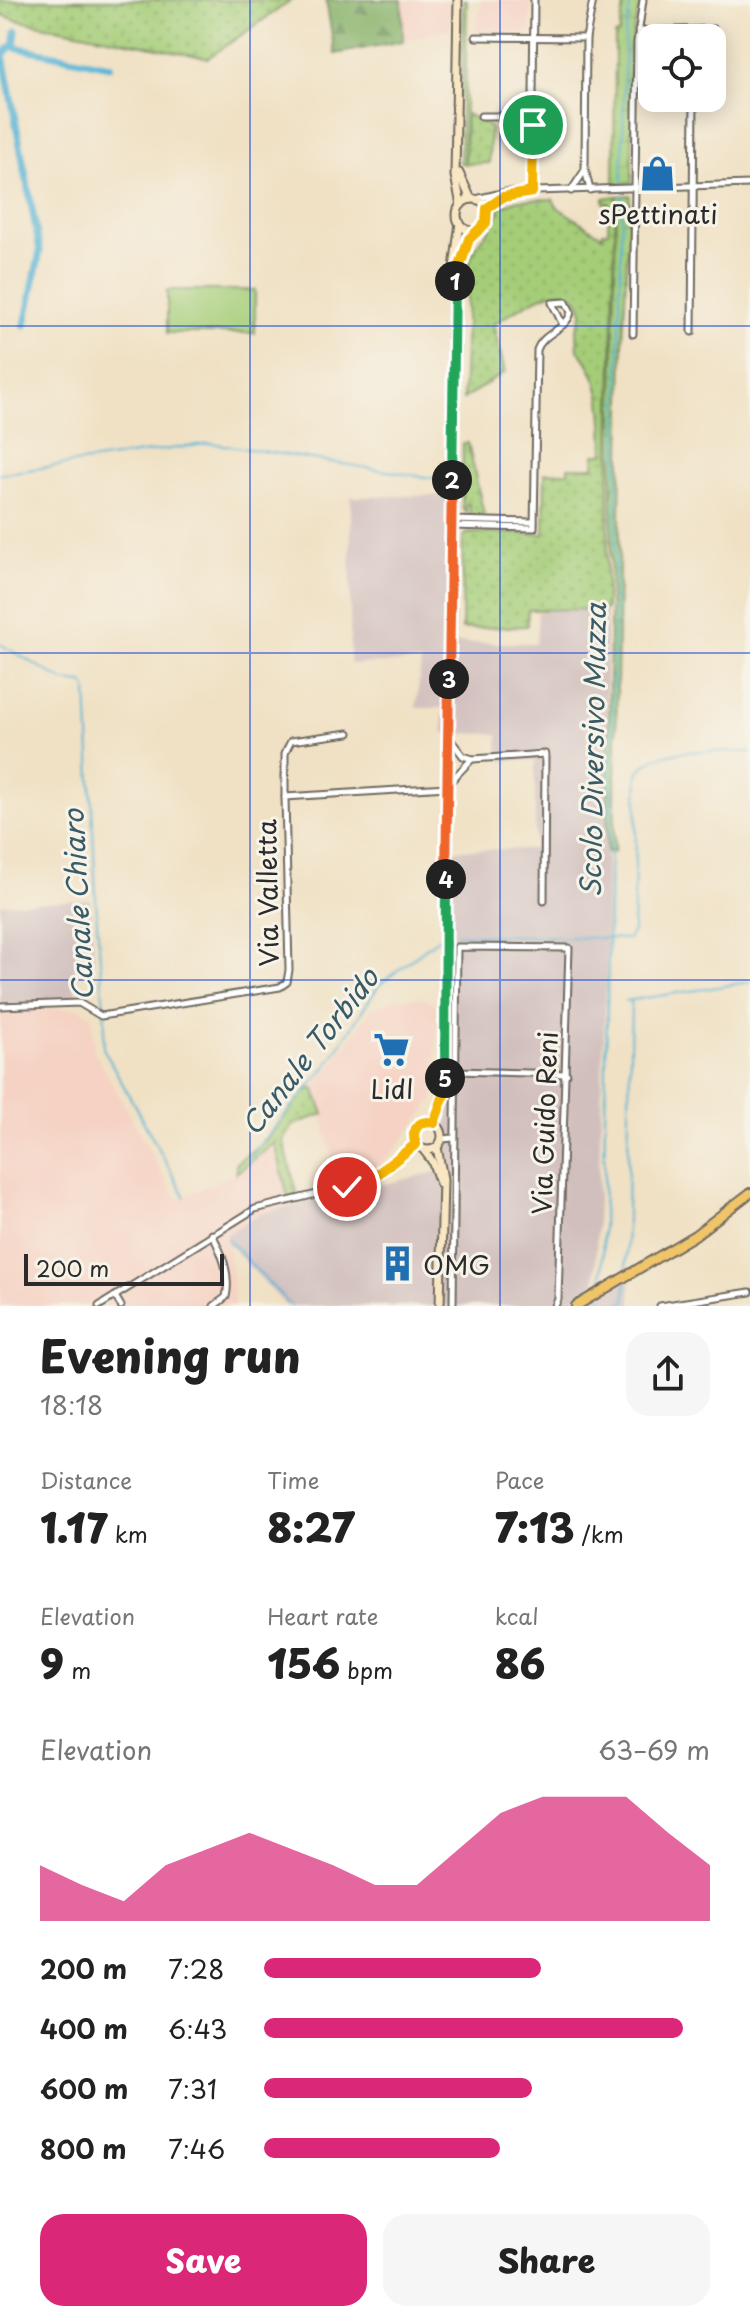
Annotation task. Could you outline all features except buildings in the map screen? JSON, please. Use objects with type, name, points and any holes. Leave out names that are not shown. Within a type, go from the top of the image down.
[{"type":"main road","points":[[434,1123],[444,1095],[455,281],[460,223],[457,213],[461,205],[457,168],[458,0]]},
{"type":"main road","points":[[455,281],[465,246],[488,218],[487,208],[474,199],[457,168]]},
{"type":"main road","points":[[461,205],[474,199]]},
{"type":"main road","points":[[460,223],[467,229],[479,229]]},
{"type":"main road","points":[[440,1186],[443,1179],[439,1143],[441,1130],[434,1123],[425,1121],[417,1126],[413,1135],[432,1161],[440,1186],[440,1306]]},
{"type":"main road","points":[[420,1147],[439,1143]]},
{"type":"main road","points":[[576,1306],[695,1235],[750,1193]]},
{"type":"street","points":[[532,192],[534,0]]},
{"type":"street","points":[[590,190],[585,169],[586,38],[593,0]]},
{"type":"street","points":[[639,24],[643,0]]},
{"type":"street","points":[[633,334],[638,31]]},
{"type":"street","points":[[476,37],[586,38]]},
{"type":"street","points":[[692,332],[694,112]]},
{"type":"street","points":[[481,116],[533,116]]},
{"type":"street","points":[[571,191],[585,169]]},
{"type":"street","points":[[580,177],[580,190]]},
{"type":"street","points":[[474,199],[499,193],[750,184]]},
{"type":"street","points":[[487,208],[503,197],[520,193]]},
{"type":"street","points":[[451,523],[534,525],[537,350],[542,339],[563,325],[571,317],[570,306],[566,302],[555,301],[552,303],[563,325]]},
{"type":"street","name":"Via Valletta","points":[[0,1006],[79,1003],[104,1015],[275,988],[287,982],[285,753],[291,741],[349,733]]},
{"type":"street","points":[[448,737],[468,759]]},
{"type":"street","points":[[448,758],[545,754],[544,901]]},
{"type":"street","points":[[447,786],[468,759]]},
{"type":"street","name":"Via Valletta","points":[[285,797],[447,786]]},
{"type":"street","name":"Via Guido Reni","points":[[456,1071],[457,947],[569,948],[567,1074],[558,1299],[555,1306]]},
{"type":"street","points":[[453,1306],[456,1071],[567,1074]]},
{"type":"street","points":[[439,1143],[454,1138]]},
{"type":"street","points":[[99,1306],[259,1207],[365,1182],[420,1147]]},
{"type":"street","points":[[212,1234],[222,1256],[227,1291],[226,1297],[214,1306]]},
{"type":"street","points":[[660,1306],[750,1292]]},
{"type":"street","points":[[115,1296],[121,1306]]},
{"type":"shaded area","points":[[402,0],[452,0],[450,28],[403,41]]},
{"type":"shaded area","points":[[482,0],[531,0],[530,32],[475,32]]},
{"type":"shaded area","points":[[458,495],[454,643],[536,643],[538,612],[606,609],[607,938],[595,1285],[630,1267],[631,1306],[286,1306],[227,1242],[227,1234],[259,1214],[448,1169],[446,1107],[451,850],[535,849],[535,760],[499,761],[498,734],[444,733],[442,708],[416,708],[421,662],[350,664],[351,497]]},
{"type":"shaded area","points":[[90,900],[94,962],[79,962],[76,966],[76,983],[73,984],[79,1000],[0,1005],[0,904]]},
{"type":"shaded area","points":[[398,998],[423,998],[438,1006],[434,1099],[390,1156],[374,1171],[339,1183],[314,1088],[372,1009]]},
{"type":"shaded area","points":[[78,1008],[92,1015],[94,1051],[177,1200],[236,1173],[275,1142],[290,1206],[259,1214],[227,1234],[235,1306],[0,1306],[0,1010]]},
{"type":"green space","points":[[0,0],[292,0],[208,58],[16,20],[0,14]]},
{"type":"green space","points":[[326,0],[402,0],[403,41],[335,54]]},
{"type":"green space","points":[[463,0],[467,0],[464,163],[460,163]]},
{"type":"green space","points":[[625,0],[641,0],[633,33],[632,182],[614,185],[615,35],[619,34]]},
{"type":"green space","points":[[466,114],[490,127],[489,163],[465,164]]},
{"type":"green space","points":[[630,195],[623,343],[614,852],[607,852],[616,196]]},
{"type":"green space","points":[[616,196],[606,609],[528,610],[527,626],[462,629],[463,537],[468,533],[544,534],[545,473],[568,472],[568,467],[594,467],[595,454],[604,454],[598,386],[587,361],[578,350],[577,329],[583,312],[577,299],[568,293],[556,292],[543,296],[493,324],[505,372],[463,399],[470,260],[500,207],[518,200],[553,199],[557,207],[602,236],[603,232],[608,231],[609,203],[604,203],[604,198]]},
{"type":"green space","points":[[167,290],[255,290],[255,333],[167,333]]},
{"type":"green space","points":[[463,443],[468,443],[484,515],[470,515],[469,504],[466,504],[466,513],[462,507]]},
{"type":"green space","points":[[314,1088],[324,1114],[295,1124],[283,1139],[297,1194],[288,1197],[275,1143],[236,1173],[236,1163],[266,1140],[306,1090]]},
{"type":"waterway","name":"Scolo Diversivo Muzza","points":[[622,185],[625,35],[631,0]]},
{"type":"waterway","points":[[16,31],[14,47],[3,55],[40,251],[25,325]]},
{"type":"waterway","points":[[14,47],[110,66]]},
{"type":"waterway","name":"Scolo Diversivo Muzza","points":[[602,1285],[622,195]]},
{"type":"waterway","points":[[0,474],[211,443],[444,480]]},
{"type":"waterway","name":"Canale Chiaro","points":[[0,644],[64,681],[83,683],[87,688],[97,922],[105,1021],[103,1048],[185,1197]]},
{"type":"waterway","name":"Canale Torbido","points":[[457,934],[628,939],[633,931],[638,773],[659,757],[674,753],[750,752]]},
{"type":"waterway","name":"Canale Torbido","points":[[251,1163],[256,1149],[326,1067],[379,985],[440,937]]},
{"type":"waterway","name":"Canale Chiaro","points":[[625,1001],[750,982]]},
{"type":"waterway","name":"Canale Chiaro","points":[[626,1271],[631,1000]]},
{"type":"waterway","name":"Canale Chiaro","points":[[227,1239],[291,1306]]},
{"type":"waterway","name":"Canale Chiaro","points":[[613,1305],[625,1302],[626,1281]]},
{"type":"waterway","name":"Scolo Diversivo Muzza","points":[[602,1295],[602,1306]]},
{"type":"place","name":"sPettinati","points":[[658,174]]},
{"type":"place","name":"Lidl","points":[[392,1049]]},
{"type":"place","name":"OMG","points":[[397,1264]]},
{"type":"route","points":[[347,1187],[371,1179],[416,1144],[414,1130],[425,1121],[434,1123],[444,1095],[455,281],[465,246],[486,223],[487,208],[503,197],[532,192],[533,125]]}]
